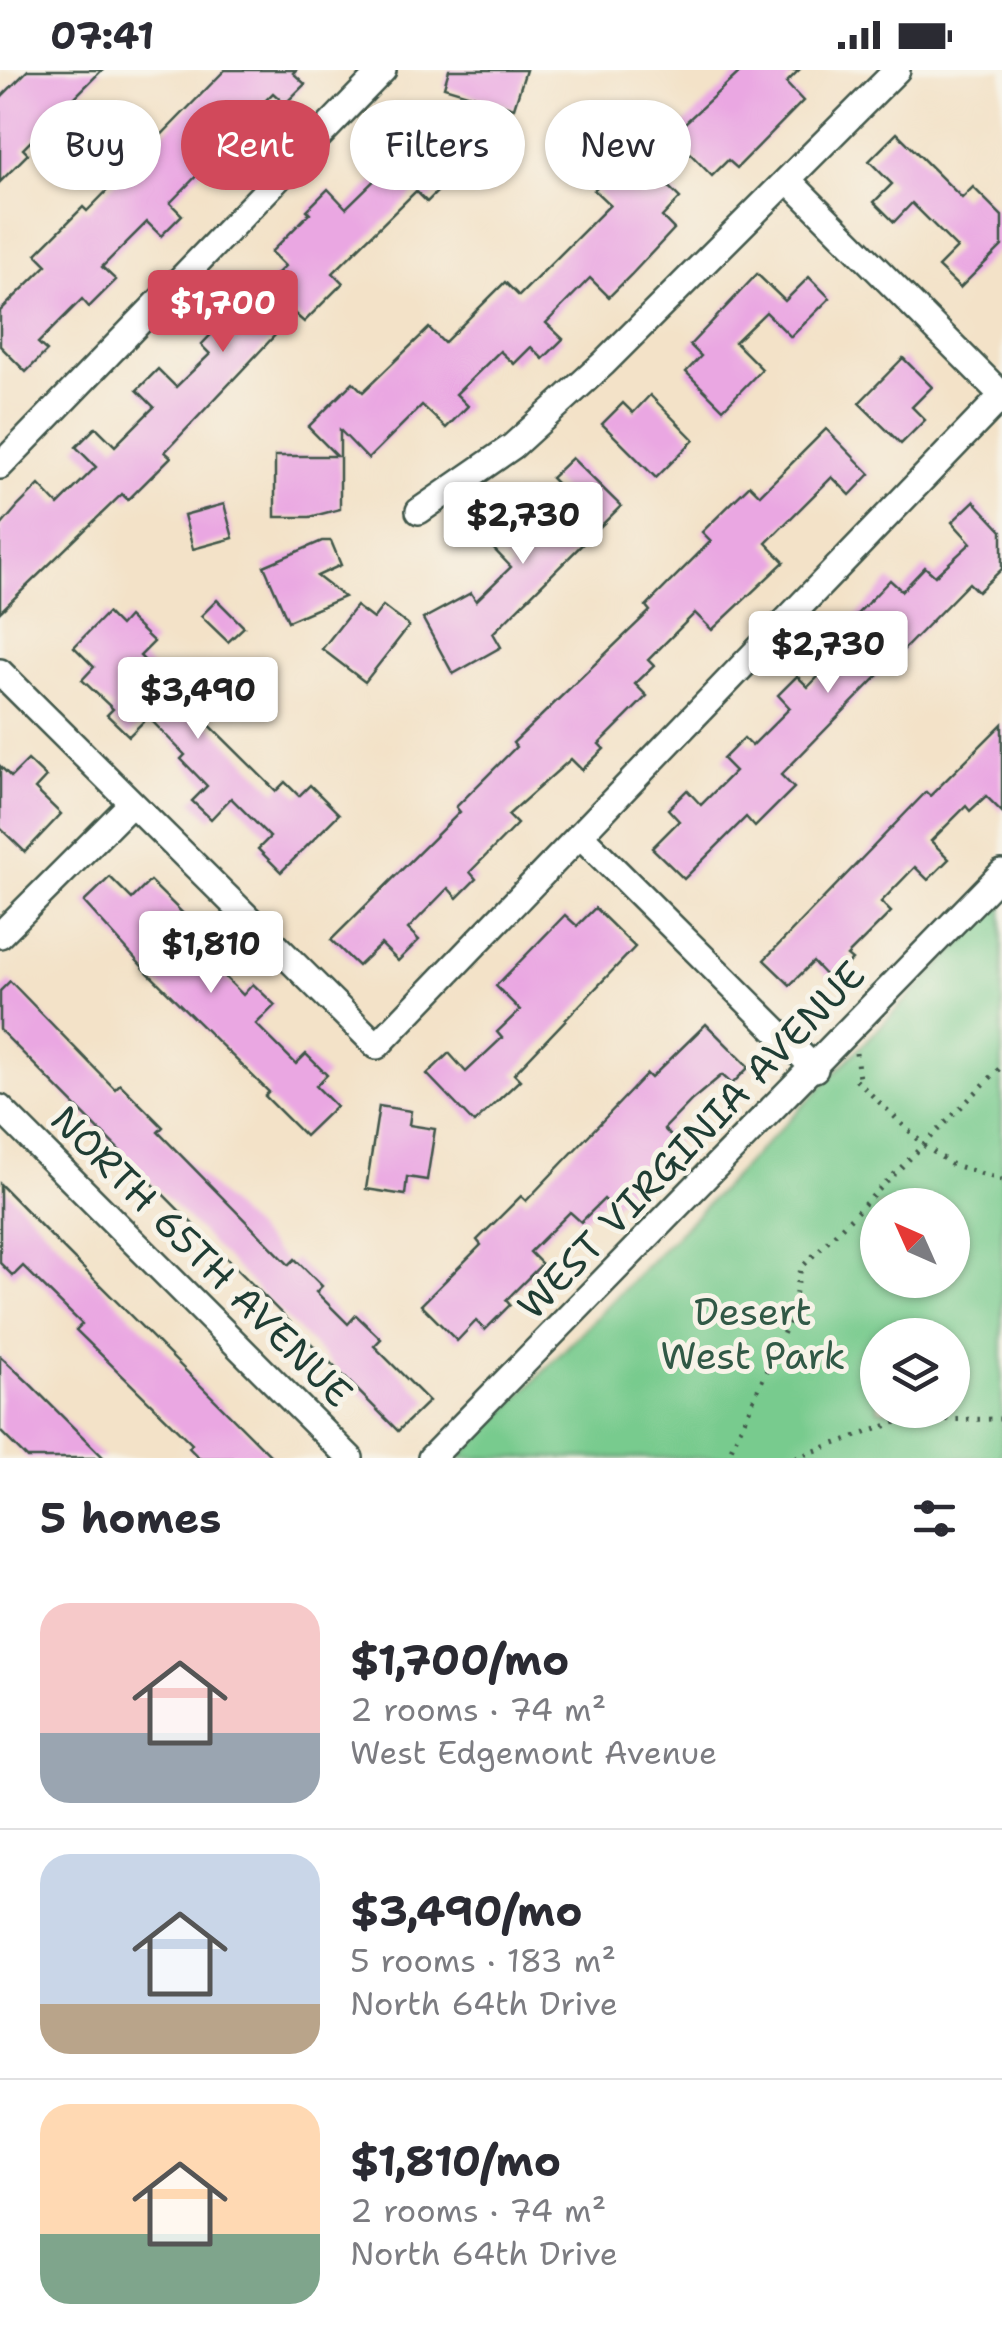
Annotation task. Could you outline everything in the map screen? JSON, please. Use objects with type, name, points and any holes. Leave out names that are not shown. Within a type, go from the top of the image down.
[{"type":"street","points":[[0,466],[382,70]]},
{"type":"street","points":[[419,511],[513,446],[897,70]]},
{"type":"street","points":[[0,672],[377,1046],[1002,395],[788,180]]},
{"type":"street","points":[[0,935],[130,805]]},
{"type":"street","points":[[582,836],[814,1070]]},
{"type":"street","name":"WEST VIRGINIA AVENUE","points":[[431,1458],[814,1070],[1002,873]]},
{"type":"street","name":"NORTH 65TH AVENUE","points":[[3,1118],[350,1458]]},
{"type":"path","points":[[856,1052],[857,1079],[925,1146],[952,1164],[1002,1180]]},
{"type":"path","points":[[727,1458],[790,1319],[801,1268],[1002,1066]]},
{"type":"path","points":[[795,1458],[902,1420],[1002,1420]]},
{"type":"green space","name":"Desert West Park","points":[[1002,902],[1002,1458],[459,1458]]},
{"type":"building","points":[[28,70],[102,70],[72,100],[30,100],[30,142],[23,149],[28,154],[0,182],[0,98]]},
{"type":"building","points":[[225,70],[296,70],[293,73],[305,84],[289,100],[281,100],[273,93],[266,100],[196,100]]},
{"type":"building","points":[[449,70],[526,70],[517,100],[487,100],[444,87]]},
{"type":"building","points":[[742,70],[799,70],[786,83],[803,101],[737,168],[728,160],[712,176],[691,154],[691,117]]},
{"type":"building","points":[[181,115],[183,190],[170,203],[182,215],[161,236],[147,222],[102,267],[116,280],[89,307],[82,299],[38,343],[47,351],[26,372],[0,346],[0,311],[47,265],[36,254],[83,207],[87,211],[108,190],[161,190],[161,135]]},
{"type":"building","points":[[897,133],[962,198],[973,187],[1002,216],[1002,246],[960,288],[938,267],[957,248],[912,203],[894,222],[874,202],[892,184],[869,161]]},
{"type":"building","points":[[327,190],[346,208],[364,190],[439,190],[427,202],[416,191],[333,273],[343,283],[304,322],[295,314],[165,452],[171,457],[128,500],[122,494],[0,612],[0,527],[39,485],[58,505],[96,467],[76,447],[96,427],[115,446],[154,407],[137,390],[158,369],[176,387],[210,354],[201,345],[227,318],[216,307],[235,288],[249,302],[285,266],[271,252]]},
{"type":"building","points":[[594,190],[672,190],[680,198],[662,217],[674,229],[609,297],[590,278],[546,323],[563,339],[543,359],[531,347],[514,364],[500,351],[456,394],[468,406],[446,428],[422,405],[368,459],[340,430],[340,509],[310,517],[275,517],[275,456],[337,456],[308,427],[353,382],[363,392],[429,328],[444,343],[505,282],[519,296],[610,205]]},
{"type":"building","points":[[757,274],[785,301],[809,277],[830,298],[791,337],[766,312],[735,342],[762,369],[723,409],[686,372],[701,356],[690,345]]},
{"type":"building","points":[[903,358],[932,387],[912,407],[925,420],[901,444],[859,403]]},
{"type":"building","points":[[650,395],[694,440],[656,478],[602,424],[623,403],[633,413]]},
{"type":"building","points":[[826,429],[870,474],[850,495],[832,477],[766,543],[784,562],[712,630],[695,613],[648,660],[654,666],[635,684],[647,696],[599,744],[604,749],[582,770],[571,759],[508,815],[517,824],[470,872],[476,879],[457,898],[448,888],[408,929],[419,940],[398,961],[381,944],[358,966],[331,940],[460,812],[456,807],[516,747],[513,743],[650,611],[646,606],[711,541],[702,532],[750,485],[760,495]]},
{"type":"building","points":[[572,458],[621,506],[493,633],[501,647],[453,674],[423,619],[471,593],[476,601],[511,567],[491,546],[512,525],[520,533],[563,490],[551,478]]},
{"type":"building","points":[[974,501],[1002,531],[1002,569],[978,592],[969,583],[781,775],[794,788],[755,827],[746,817],[684,879],[652,848],[679,821],[668,809],[687,790],[701,805],[735,771],[723,759],[744,738],[752,746],[790,708],[778,695],[797,676],[808,687],[846,648],[835,637],[890,580],[902,591],[925,567],[935,576],[971,543],[952,522]]},
{"type":"building","points":[[224,504],[233,538],[193,549],[184,515]]},
{"type":"building","points":[[322,541],[331,541],[341,565],[317,576],[344,597],[288,621],[264,566]]},
{"type":"building","points":[[217,600],[244,627],[228,642],[201,616]]},
{"type":"building","points":[[356,606],[373,619],[383,606],[409,626],[365,682],[322,649]]},
{"type":"building","points":[[107,613],[120,626],[128,617],[154,642],[140,656],[276,791],[285,782],[299,796],[310,785],[339,814],[281,872],[258,849],[270,837],[231,798],[211,819],[192,801],[207,786],[181,759],[185,755],[148,717],[129,736],[107,715],[113,709],[82,680],[94,667],[74,647]]},
{"type":"building","points":[[1002,724],[1002,812],[986,796],[970,811],[966,806],[931,841],[949,859],[928,880],[915,867],[881,902],[891,912],[847,956],[852,960],[831,981],[813,962],[790,985],[764,960],[926,792],[930,796]]},
{"type":"building","points":[[28,760],[46,777],[35,789],[61,814],[25,852],[0,828],[0,766],[11,777]]},
{"type":"building","points":[[110,877],[132,899],[150,881],[217,947],[206,958],[243,995],[253,984],[275,1005],[256,1024],[296,1064],[306,1054],[327,1075],[316,1086],[336,1106],[305,1136],[265,1096],[269,1092],[148,973],[84,902]]},
{"type":"building","points":[[595,908],[635,947],[514,1074],[520,1080],[474,1123],[427,1074],[449,1053],[466,1072],[502,1038],[497,1032],[520,1010],[496,986],[565,915],[577,926]]},
{"type":"building","points":[[10,981],[115,1089],[120,1084],[163,1127],[158,1132],[289,1265],[295,1259],[322,1286],[316,1292],[348,1324],[356,1315],[381,1339],[374,1346],[429,1401],[398,1431],[0,1030],[0,991]]},
{"type":"building","points":[[706,1024],[749,1067],[732,1084],[722,1075],[692,1100],[664,1129],[677,1142],[612,1207],[604,1199],[581,1222],[570,1212],[530,1252],[542,1264],[506,1300],[510,1305],[485,1330],[476,1321],[457,1341],[421,1305],[481,1245],[477,1240],[521,1196],[526,1201],[647,1074],[651,1078]]},
{"type":"building","points":[[379,1106],[411,1111],[409,1125],[435,1129],[427,1180],[407,1177],[405,1195],[366,1189]]},
{"type":"building","points":[[0,1184],[273,1458],[199,1458],[189,1448],[192,1444],[76,1330],[82,1324],[23,1266],[13,1276],[0,1263]]},
{"type":"building","points":[[0,1356],[104,1458],[27,1458],[0,1431]]}]
